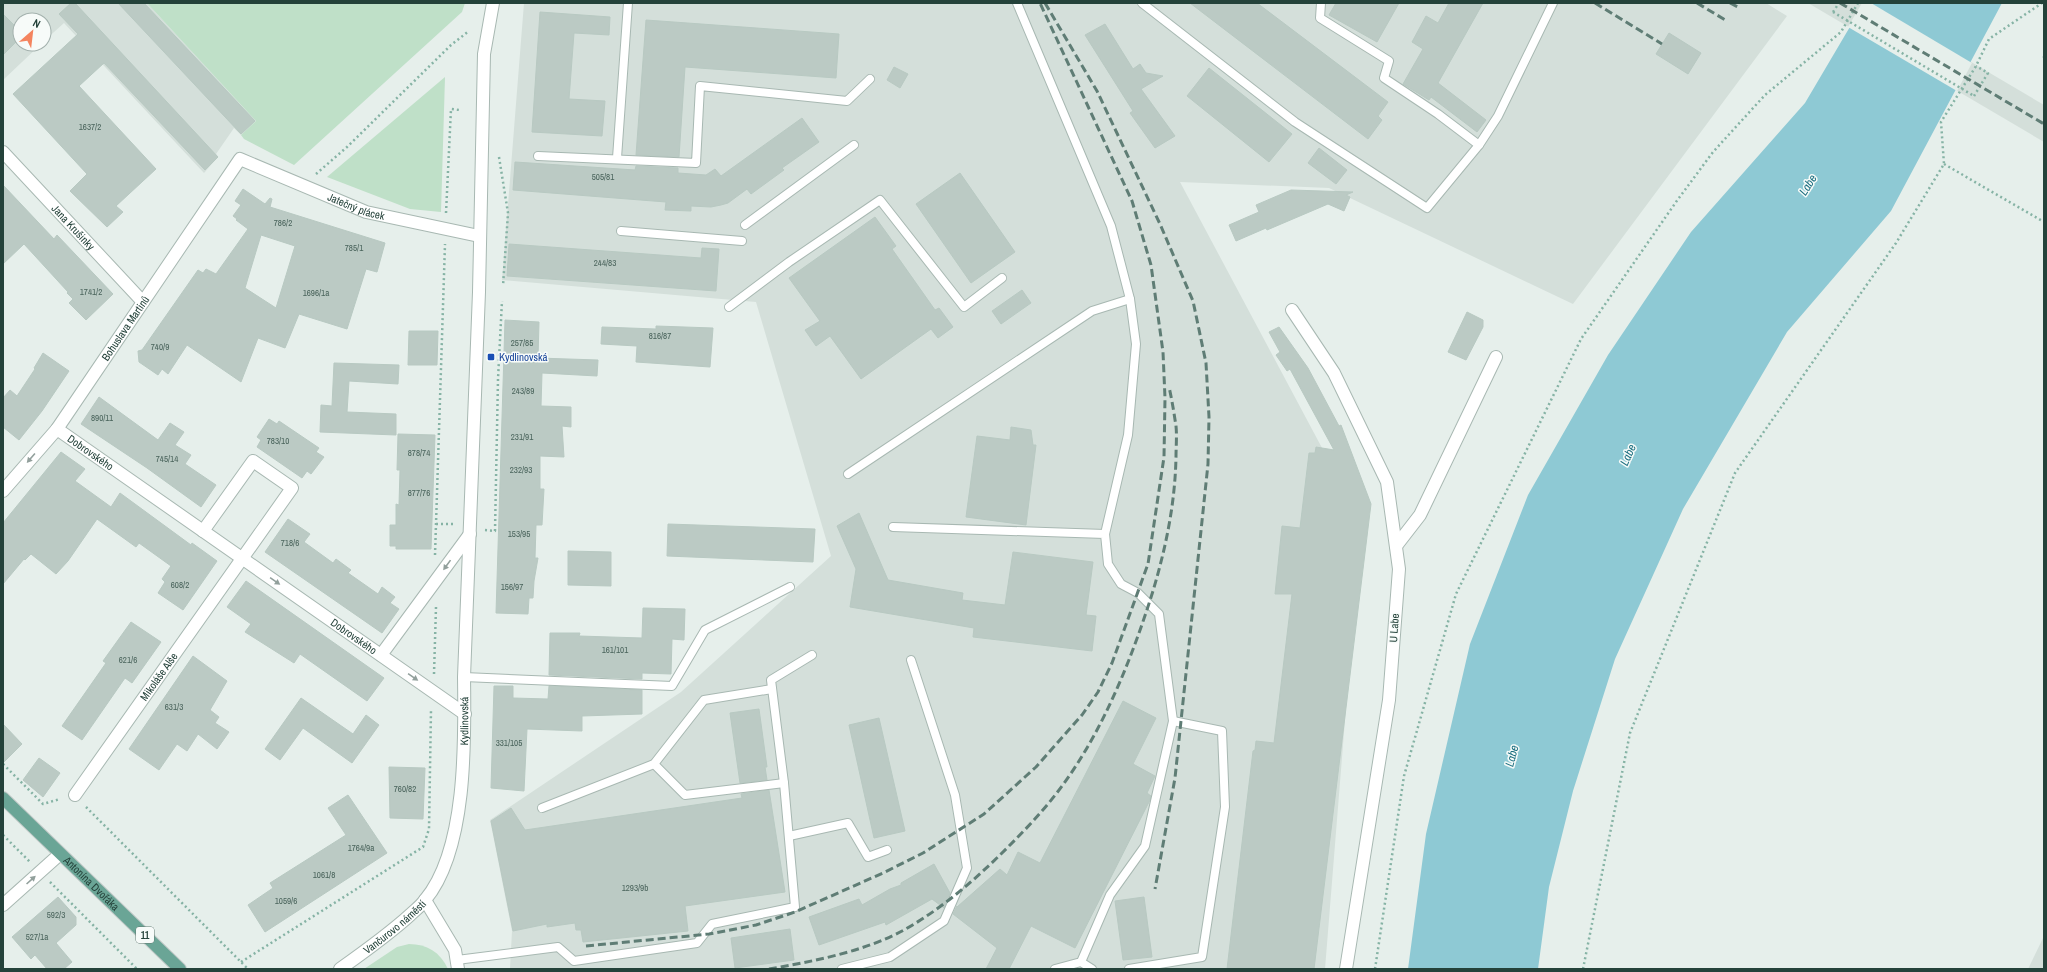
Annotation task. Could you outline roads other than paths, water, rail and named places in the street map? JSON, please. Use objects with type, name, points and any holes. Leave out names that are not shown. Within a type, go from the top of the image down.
[{"type":"main road","name":"Antonína Dvořáka","points":[[3,798],[180,969]]},
{"type":"street","name":"Kydlinovská","points":[[425,900],[445,867],[453,839],[462,778],[465,714],[464,677],[474,532],[484,54],[493,3]]},
{"type":"street","name":"Jana Krušinky","points":[[3,152],[143,302]]},
{"type":"street","name":"Jatečný plácek","points":[[240,159],[366,212],[479,236]]},
{"type":"street","name":"Bohuslava Martinů","points":[[3,491],[57,429],[240,159]]},
{"type":"street","name":"U Labe","points":[[1292,310],[1334,373],[1387,482],[1399,569],[1389,700],[1346,969]]},
{"type":"street","points":[[1396,546],[1420,514],[1496,356]]},
{"type":"street","name":"Dobrovského","points":[[57,429],[465,714]]},
{"type":"street","points":[[203,531],[253,461],[259,465],[292,488],[243,558]]},
{"type":"street","points":[[381,655],[474,532]]},
{"type":"street","name":"Mikoláše Alše","points":[[74,795],[243,558]]},
{"type":"street","points":[[3,905],[60,854]]},
{"type":"street","name":"Vančurovo náměstí","points":[[340,969],[391,932],[425,900],[455,950],[457,965]]},
{"type":"lane","points":[[617,158],[628,3]]},
{"type":"lane","points":[[1016,3],[1111,226],[1130,299],[1136,344],[1128,435],[1105,534],[1108,564],[1121,584],[1138,593],[1159,614],[1174,721],[1145,846],[1110,895],[1081,962]]},
{"type":"lane","points":[[1142,3],[1295,122],[1428,208],[1479,145],[1498,116],[1553,3]]},
{"type":"lane","points":[[1321,3],[1320,18],[1389,61],[1384,78],[1438,114],[1479,145]]},
{"type":"lane","points":[[538,156],[617,158],[696,163],[700,86],[847,101],[870,79]]},
{"type":"lane","points":[[745,225],[854,145]]},
{"type":"lane","points":[[729,307],[789,262],[880,200],[964,307],[1002,278]]},
{"type":"lane","points":[[621,231],[742,241]]},
{"type":"lane","points":[[848,474],[1092,311],[1130,299]]},
{"type":"lane","points":[[893,527],[1105,534]]},
{"type":"lane","points":[[464,677],[672,686],[705,630],[790,587]]},
{"type":"lane","points":[[457,965],[558,947],[574,961],[697,943],[712,924],[795,907],[784,783],[771,680],[812,655]]},
{"type":"lane","points":[[842,969],[890,957],[944,921],[966,868],[955,795],[911,660]]},
{"type":"lane","points":[[542,808],[654,764],[704,700],[772,689]]},
{"type":"lane","points":[[1129,969],[1166,966],[1202,957],[1225,807],[1222,731],[1174,721]]},
{"type":"lane","points":[[654,764],[685,795],[784,783]]},
{"type":"lane","points":[[789,836],[848,823],[868,857],[888,850]]},
{"type":"lane","points":[[1055,969],[1081,962],[1092,969]]},
{"type":"water","name":"Labe","points":[[1864,3],[2002,3],[1891,211],[1787,332],[1683,509],[1615,659],[1573,791],[1549,887],[1538,969],[1408,969],[1426,834],[1470,644],[1528,495],[1608,355],[1691,232],[1805,103]]},
{"type":"railway","points":[[586,946],[709,934],[756,925],[795,912],[883,873],[923,853],[984,814],[1036,767],[1082,715],[1098,692],[1112,663],[1148,564],[1164,457],[1165,398],[1163,352],[1151,265],[1132,201],[1040,3]]},
{"type":"railway","points":[[1045,3],[1097,91],[1160,224],[1193,301],[1206,363],[1209,417],[1208,464],[1175,778],[1155,889]]},
{"type":"railway","points":[[1595,3],[1662,44]]},
{"type":"railway","points":[[1697,3],[1727,21]]},
{"type":"railway","points":[[1730,3],[1738,7]]},
{"type":"railway","points":[[1840,3],[2044,124]]},
{"type":"railway","points":[[769,969],[856,950],[904,930],[946,903],[984,870],[1029,825],[1062,786],[1077,764],[1104,717],[1136,642],[1158,575],[1166,542],[1174,492],[1176,430],[1169,387]]},
{"type":"place","name":"Kydlinovská","points":[[491,357]]}]
